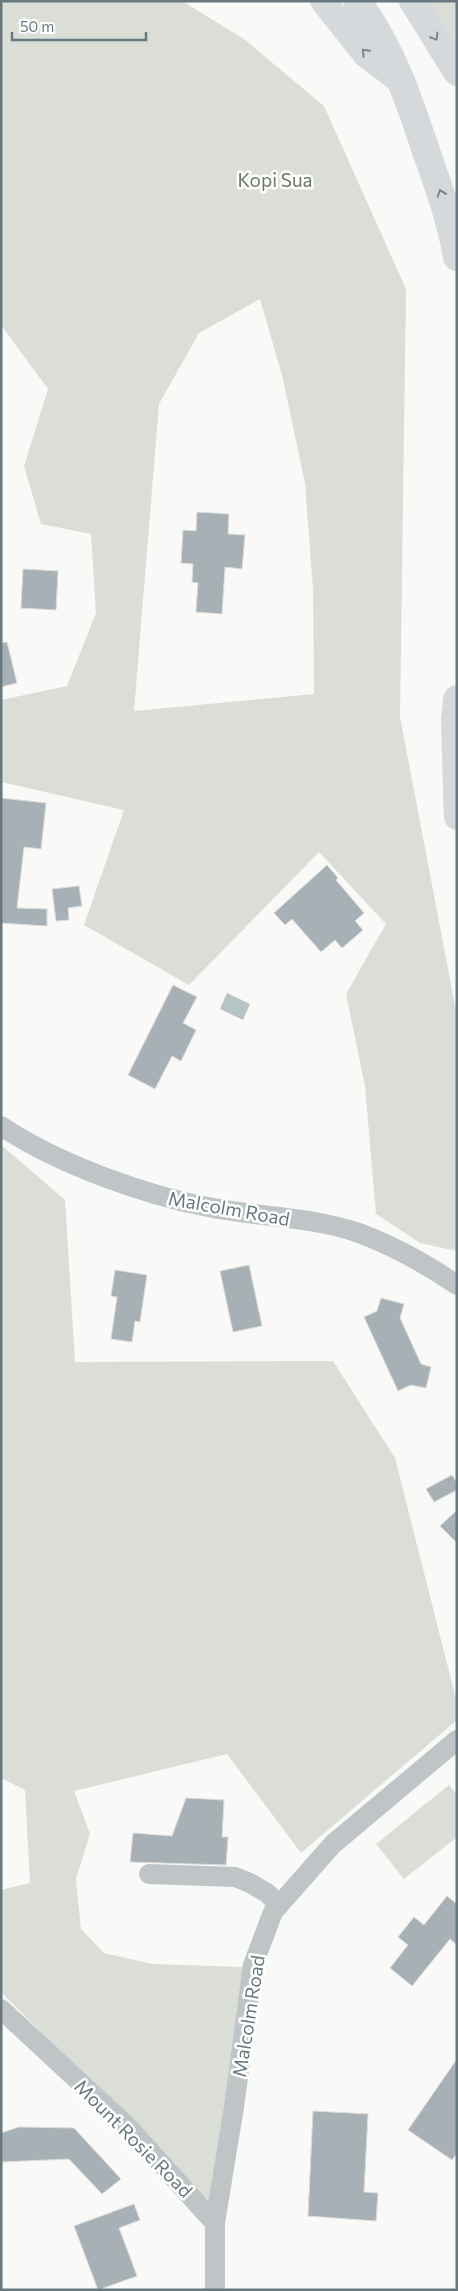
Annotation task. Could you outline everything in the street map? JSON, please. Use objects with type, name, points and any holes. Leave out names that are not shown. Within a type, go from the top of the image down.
[{"type":"highway","points":[[357,1],[386,45],[404,83],[452,227],[457,257]]},
{"type":"highway","points":[[413,1],[457,72]]},
{"type":"highway","points":[[457,699],[455,719],[457,791]]},
{"type":"main road","points":[[323,1],[366,54],[404,83]]},
{"type":"main road","points":[[457,791],[457,817]]},
{"type":"street","name":"Malcolm Road","points":[[1,1126],[19,1138],[84,1168],[151,1194],[214,1208],[306,1222],[359,1233],[424,1262],[457,1285]]},
{"type":"street","name":"Malcolm Road","points":[[215,2222],[234,2107],[253,1965],[273,1912],[333,1844],[457,1740]]},
{"type":"street","points":[[150,1874],[235,1877],[259,1888],[279,1905]]},
{"type":"street","name":"Mount Rosie Road","points":[[1,2010],[126,2125],[215,2222]]},
{"type":"street","points":[[215,2222],[215,2290]]},
{"type":"green space","name":"Kopi Sua","points":[[1,1],[182,1],[244,39],[324,106],[406,289],[400,717],[457,1016],[457,1251],[420,1243],[376,1214],[365,1086],[346,994],[386,924],[319,852],[189,985],[84,925],[124,810],[1,782],[1,700],[67,686],[96,613],[91,534],[41,524],[24,466],[48,389],[1,325]],"holes":[[[260,299],[282,375],[305,483],[313,589],[314,694],[134,711],[159,404],[199,333]]]},
{"type":"green space","points":[[425,1],[457,1],[457,46]]},
{"type":"green space","points":[[1,1145],[65,1200],[75,1362],[333,1361],[395,1458],[457,1703],[457,1720],[301,1853],[227,1754],[74,1791],[90,1834],[76,1879],[81,1929],[104,1953],[152,1964],[244,1967],[211,2203],[1,1992],[1,1890],[30,1883],[25,1790],[1,1778]]},
{"type":"green space","points":[[449,1785],[457,1795],[457,1837],[404,1879],[376,1844]]},
{"type":"shaded area","points":[[227,993],[250,1004],[243,1020],[220,1009]]},
{"type":"building","points":[[197,512],[229,514],[228,534],[245,535],[242,569],[225,567],[222,614],[196,612],[198,583],[192,582],[193,564],[181,563],[183,530],[196,531]]},
{"type":"building","points":[[23,569],[58,571],[56,610],[21,608]]},
{"type":"building","points":[[7,642],[17,683],[1,687],[1,643]]},
{"type":"building","points":[[1,798],[46,803],[41,849],[24,847],[17,908],[47,909],[47,926],[1,923]]},
{"type":"building","points":[[327,865],[338,878],[336,880],[364,913],[355,921],[363,930],[342,948],[335,940],[321,952],[292,919],[285,925],[274,913]]},
{"type":"building","points":[[79,886],[82,906],[68,908],[69,920],[56,921],[52,889]]},
{"type":"building","points":[[173,985],[197,997],[183,1023],[196,1030],[181,1061],[172,1056],[155,1089],[128,1075]]},
{"type":"building","points":[[249,1265],[262,1326],[233,1332],[220,1271]]},
{"type":"building","points":[[115,1270],[147,1275],[140,1322],[135,1321],[132,1342],[111,1339],[117,1297],[111,1296]]},
{"type":"building","points":[[381,1298],[404,1304],[400,1318],[421,1364],[431,1367],[426,1388],[411,1385],[398,1391],[364,1317],[377,1311]]},
{"type":"building","points":[[452,1475],[457,1483],[457,1490],[434,1502],[426,1489]]},
{"type":"building","points":[[457,1510],[457,1543],[440,1526]]},
{"type":"building","points":[[186,1798],[224,1800],[222,1837],[228,1837],[226,1865],[130,1862],[133,1833],[172,1836]]},
{"type":"building","points":[[447,1896],[457,1904],[457,1945],[450,1939],[412,1986],[390,1968],[408,1945],[398,1937],[414,1917],[424,1925]]},
{"type":"building","points":[[457,2059],[457,2153],[452,2160],[408,2130]]},
{"type":"building","points":[[313,2111],[368,2114],[364,2192],[378,2193],[376,2221],[308,2216]]},
{"type":"building","points":[[19,2127],[74,2128],[121,2179],[102,2194],[69,2159],[1,2162],[1,2133]]},
{"type":"building","points":[[134,2204],[140,2220],[119,2228],[137,2276],[98,2290],[74,2226]]}]
